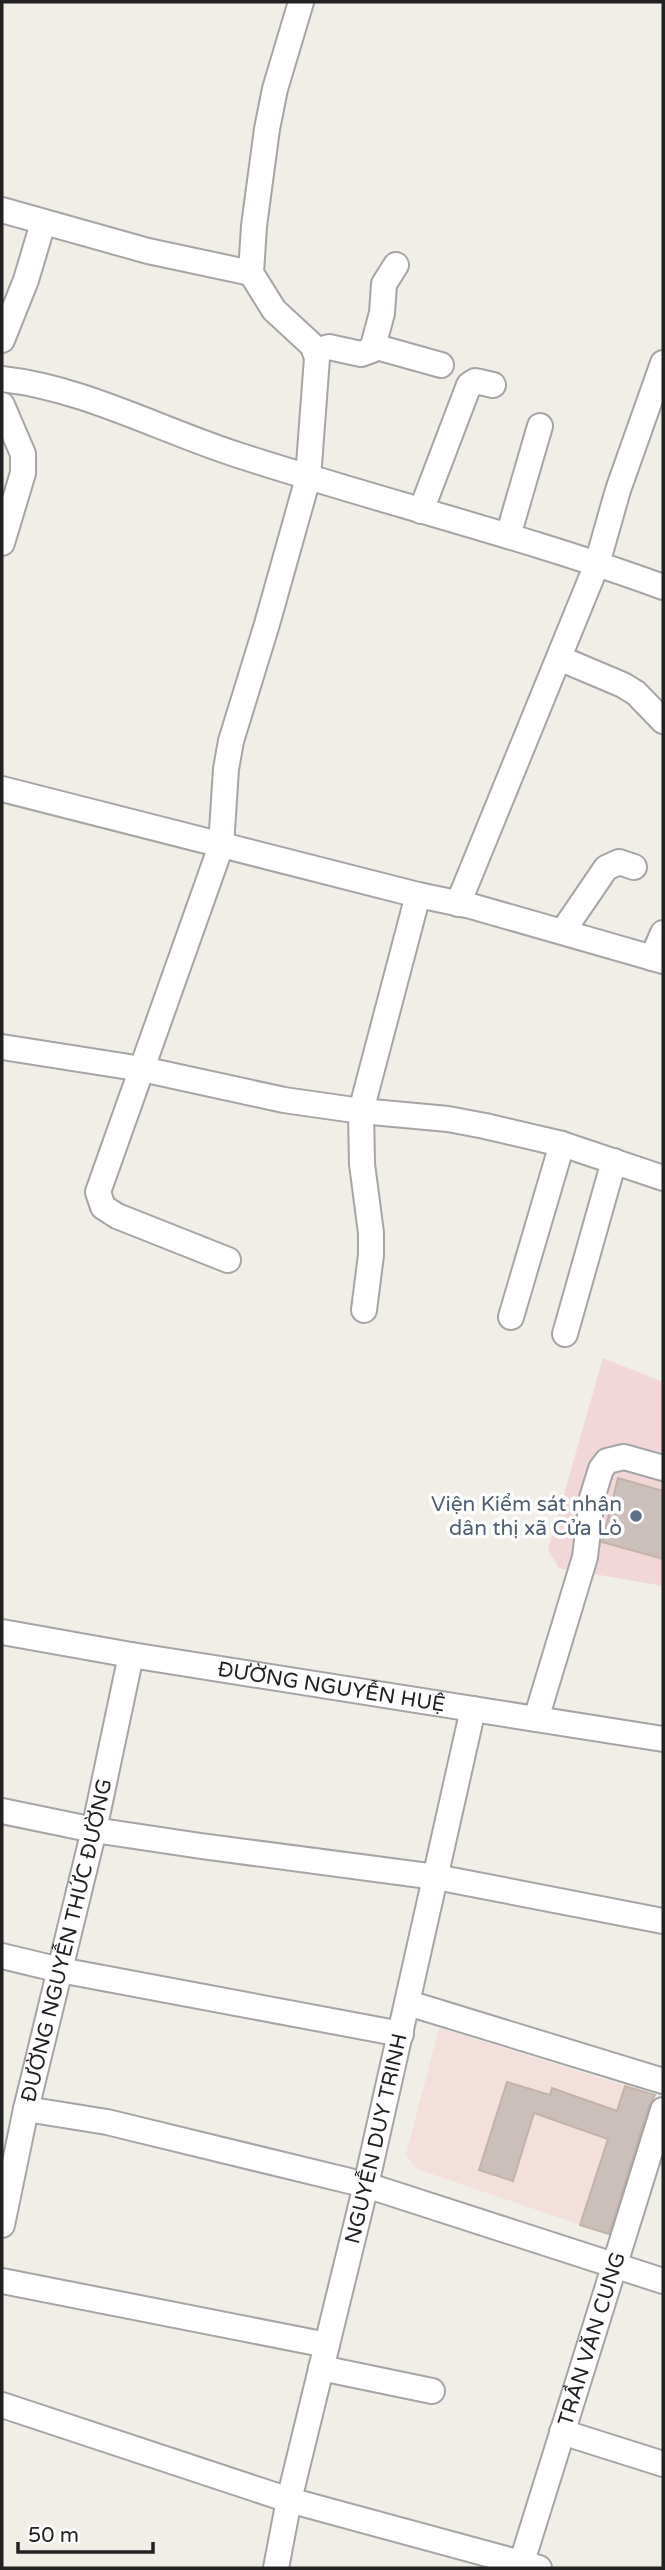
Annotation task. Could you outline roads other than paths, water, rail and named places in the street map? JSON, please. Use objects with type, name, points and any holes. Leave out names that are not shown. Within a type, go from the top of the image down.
[{"type":"street","points":[[228,1260],[117,1216],[103,1207],[99,1201],[99,1192],[221,846],[226,769],[231,741],[267,624],[307,478],[318,369],[315,351],[313,346],[274,310],[251,273],[254,226],[267,129],[275,89],[301,2]]},
{"type":"street","points":[[2,209],[43,223],[148,251],[251,273]]},
{"type":"street","points":[[2,340],[26,280],[43,223]]},
{"type":"street","points":[[315,351],[328,348],[368,354],[373,346],[382,313],[384,284],[396,265]]},
{"type":"street","points":[[373,346],[441,365]]},
{"type":"street","points":[[458,904],[597,564],[626,465],[663,363]]},
{"type":"street","points":[[2,379],[55,388],[307,478],[508,536],[663,587]]},
{"type":"street","points":[[422,511],[469,385],[475,381],[493,385]]},
{"type":"street","points":[[2,405],[23,454],[23,473],[2,542]]},
{"type":"street","points":[[508,536],[540,426]]},
{"type":"street","points":[[559,658],[623,685],[636,693],[663,721]]},
{"type":"street","points":[[2,789],[458,904],[658,959],[663,933]]},
{"type":"street","points":[[563,932],[606,868],[619,862],[635,867]]},
{"type":"street","points":[[364,1310],[371,1233],[362,1164],[361,1111],[418,895]]},
{"type":"street","points":[[2,1047],[142,1069],[284,1100],[448,1119],[562,1144],[663,1178]]},
{"type":"street","points":[[511,1317],[562,1144]]},
{"type":"street","points":[[565,1335],[614,1161]]},
{"type":"street","points":[[536,1719],[586,1557],[592,1498],[601,1469],[607,1461],[624,1457],[663,1468]]},
{"type":"street","name":"ĐƯỜNG NGUYỄN HUỆ","points":[[2,1632],[663,1739]]},
{"type":"street","name":"ĐƯỜNG NGUYỄN THỨC ĐƯỜNG","points":[[2,2225],[26,2109],[94,1830],[131,1655]]},
{"type":"street","name":"NGUYỄN DUY TRINH","points":[[276,2568],[289,2500],[366,2185],[473,1709]]},
{"type":"street","points":[[2,1811],[94,1830],[436,1877],[663,1921]]},
{"type":"street","points":[[2,1956],[60,1970],[401,2034]]},
{"type":"street","points":[[408,2003],[663,2081]]},
{"type":"street","points":[[26,2109],[107,2122],[366,2185],[663,2281]]},
{"type":"street","name":"TRẦN VĂN CUNG","points":[[527,2566],[562,2432],[663,2110]]},
{"type":"street","points":[[2,2281],[324,2357],[432,2391]]},
{"type":"street","points":[[2,2405],[289,2500],[527,2566]]},
{"type":"street","points":[[562,2432],[663,2465]]},
{"type":"place","name":"Viện Kiểm sát nhân dân thị xã Cửa Lò","points":[[636,1516]]}]
